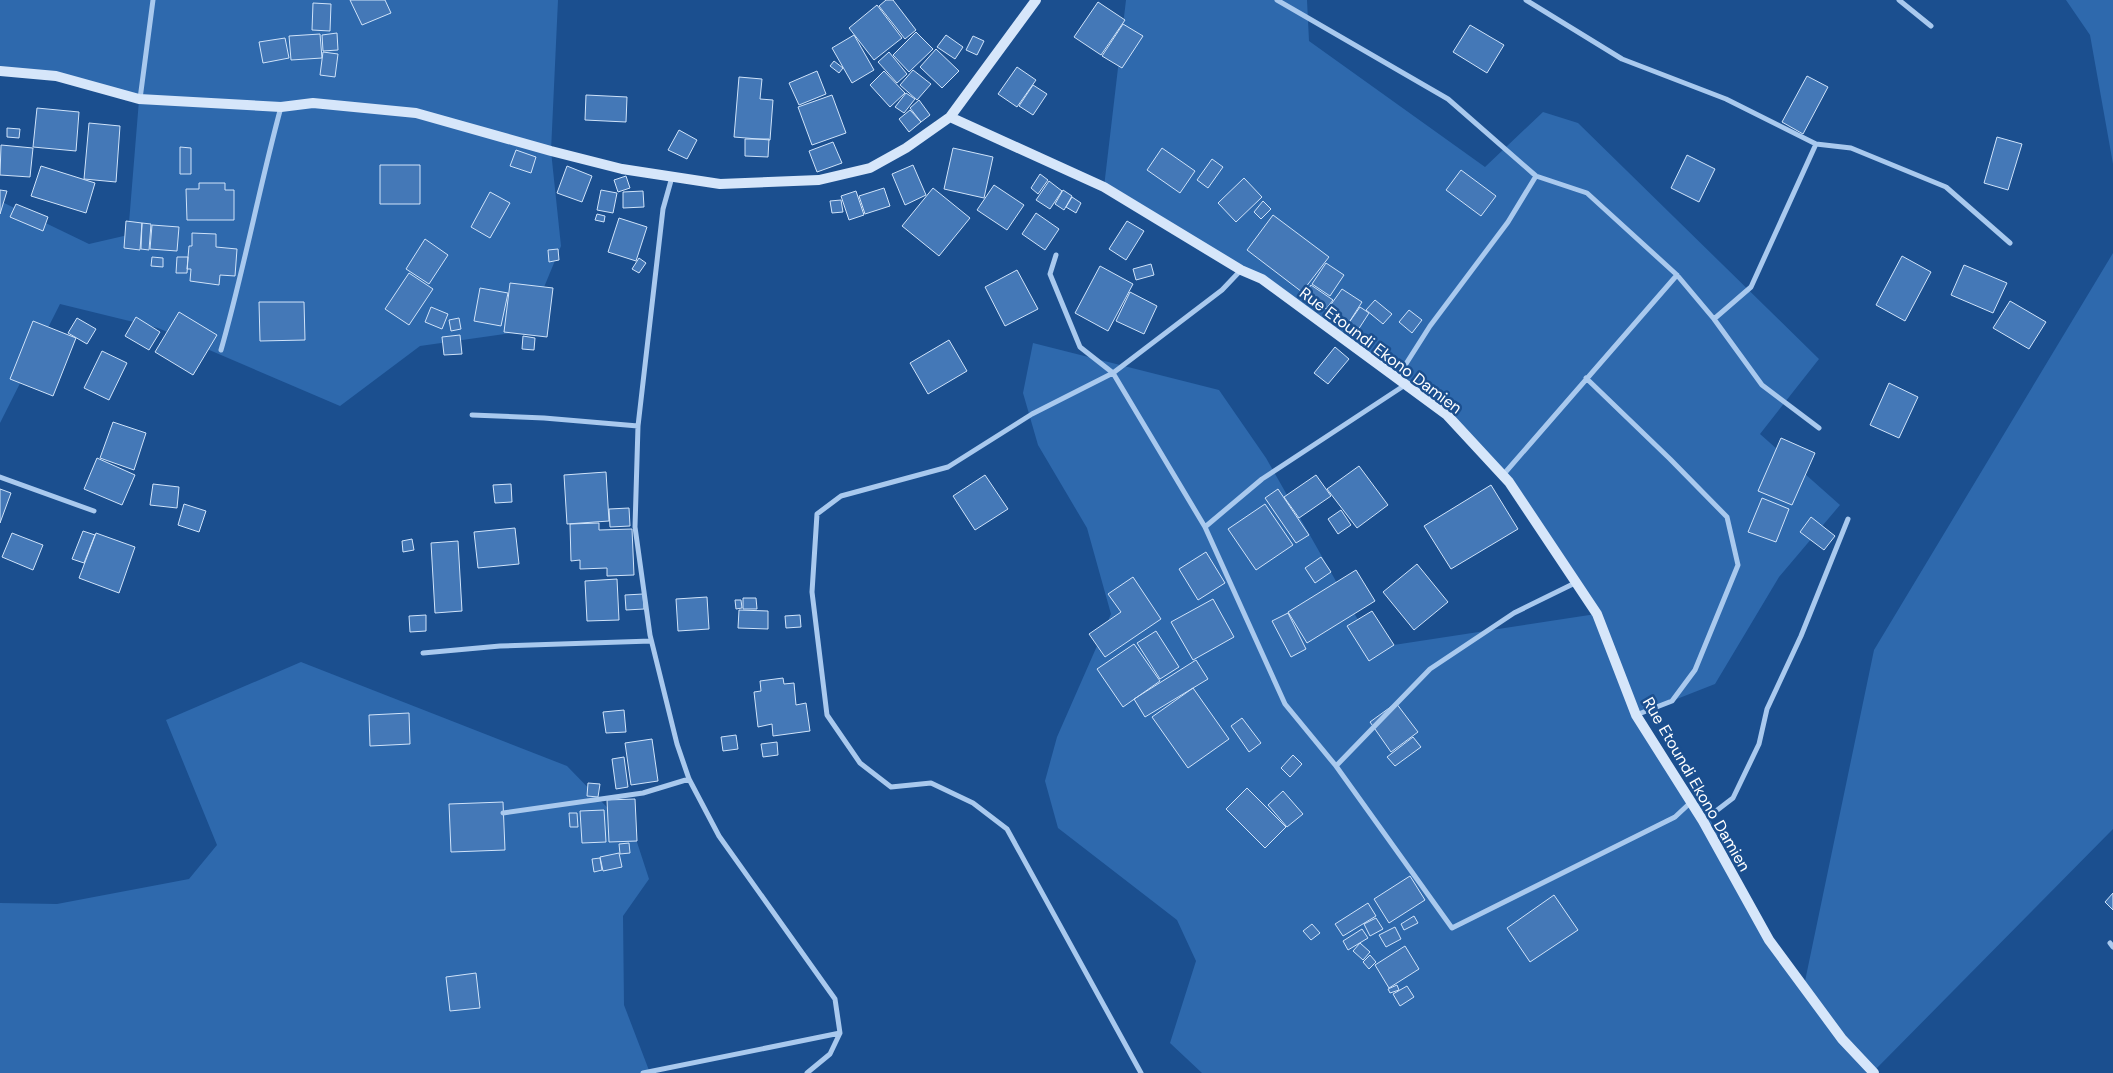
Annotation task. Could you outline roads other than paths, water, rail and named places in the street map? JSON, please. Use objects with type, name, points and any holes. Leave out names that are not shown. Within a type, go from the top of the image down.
[{"type":"street","points":[[140,99],[152,0]]},
{"type":"street","points":[[1,74],[56,76],[140,99],[281,107],[313,103],[416,113],[622,169],[720,184],[819,180],[870,168],[906,148],[950,117],[1036,0]]},
{"type":"street","points":[[1277,0],[1448,99],[1536,176],[1587,192],[1677,275],[1714,319],[1762,386],[1819,428]]},
{"type":"street","points":[[1526,0],[1622,59],[1726,100],[1816,144],[1851,148],[1946,187],[2010,244]]},
{"type":"street","points":[[1899,0],[1931,26]]},
{"type":"street","points":[[221,350],[238,290],[268,155],[281,107]]},
{"type":"street","name":"Rue Etoundi Ekono Damien","points":[[950,117],[1104,187],[1241,270],[1262,279],[1447,415],[1509,482],[1597,614],[1636,715],[1703,821],[1769,940],[1842,1039],[1874,1073]]},
{"type":"street","points":[[1714,319],[1751,287],[1816,144]]},
{"type":"street","points":[[1205,527],[1262,479],[1401,382],[1430,326],[1508,222],[1536,176]]},
{"type":"street","points":[[672,177],[663,209],[638,426],[635,528],[651,640],[677,744],[689,779],[718,836],[835,999],[840,1033],[830,1054],[808,1073]]},
{"type":"street","points":[[1056,255],[1050,274],[1080,347],[1113,373],[1205,527],[1284,704],[1336,766],[1452,928],[1675,817],[1690,803]]},
{"type":"street","points":[[1141,1073],[1006,829],[973,803],[931,783],[891,786],[860,763],[827,715],[812,592],[817,514],[841,496],[948,467],[1032,414],[1113,373],[1222,290],[1241,270]]},
{"type":"street","points":[[1502,476],[1677,275]]},
{"type":"street","points":[[1586,378],[1727,517],[1738,565],[1695,670],[1672,701],[1636,715]]},
{"type":"street","points":[[472,416],[544,418],[638,426]]},
{"type":"street","points":[[0,477],[94,511]]},
{"type":"street","points":[[1703,821],[1733,798],[1759,744],[1767,709],[1801,636],[1848,519]]},
{"type":"street","points":[[1336,766],[1430,669],[1514,613],[1576,583]]},
{"type":"street","points":[[423,654],[500,646],[651,640]]},
{"type":"street","points":[[502,813],[643,793],[689,779]]},
{"type":"street","points":[[643,1073],[840,1033]]}]
